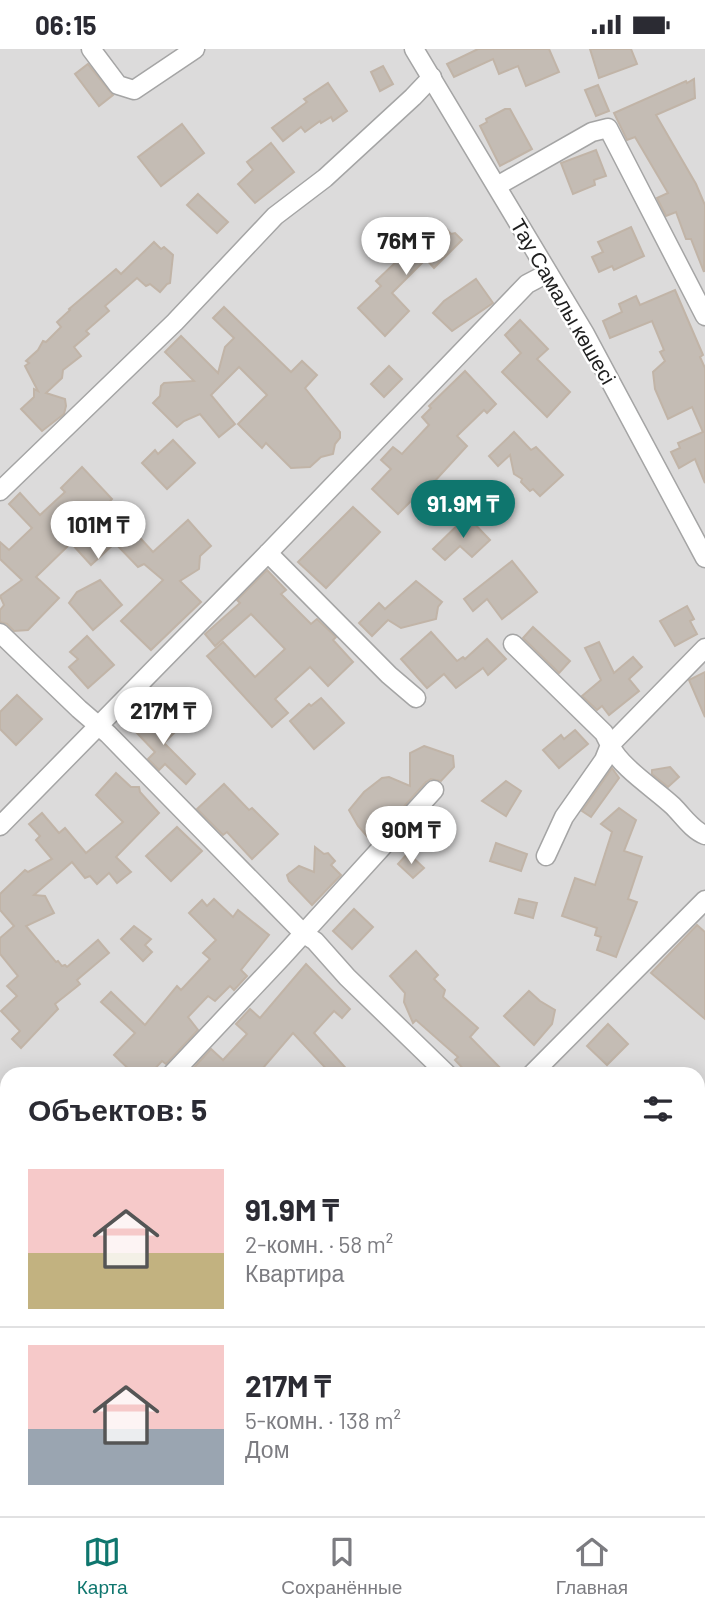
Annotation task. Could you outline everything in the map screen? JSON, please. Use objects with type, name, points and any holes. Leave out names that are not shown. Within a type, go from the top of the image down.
[{"type":"street","points":[[91,49],[118,85],[134,90],[195,49]]},
{"type":"street","name":"Тау Самалы көшесі","points":[[414,49],[585,334],[705,558]]},
{"type":"street","points":[[0,491],[175,322],[275,216],[324,179],[432,77]]},
{"type":"street","points":[[497,186],[592,131],[608,128],[705,316]]},
{"type":"street","points":[[0,826],[527,284],[548,272]]},
{"type":"street","points":[[268,553],[389,675],[416,698]]},
{"type":"street","points":[[0,633],[108,734],[304,934],[315,941],[347,977],[440,1067]]},
{"type":"street","points":[[513,644],[604,733],[623,762],[674,806],[698,833],[705,835]]},
{"type":"street","points":[[546,856],[564,817],[604,759],[610,745],[705,648]]},
{"type":"street","points":[[179,1067],[434,790]]},
{"type":"street","points":[[539,1067],[705,900]]},
{"type":"shaded area","points":[[0,49],[705,49],[705,1067],[0,1067]]},
{"type":"building","points":[[478,49],[549,49],[559,72],[526,86],[518,66],[499,74],[493,59],[454,77],[447,64]]},
{"type":"building","points":[[590,49],[631,49],[637,64],[599,78]]},
{"type":"building","points":[[88,64],[113,95],[99,106],[75,74]]},
{"type":"building","points":[[383,66],[393,84],[380,91],[371,72]]},
{"type":"building","points":[[694,79],[695,98],[656,115],[696,184],[705,205],[704,272],[691,239],[686,239],[676,212],[666,216],[657,198],[668,193],[635,137],[627,140],[614,113]]},
{"type":"building","points":[[328,83],[347,111],[333,121],[331,117],[321,123],[320,121],[305,132],[301,127],[283,141],[272,128],[307,102],[304,99]]},
{"type":"building","points":[[598,85],[609,111],[596,116],[585,90]]},
{"type":"building","points":[[510,109],[532,149],[500,166],[480,126],[487,122],[486,119]]},
{"type":"building","points":[[182,124],[204,153],[161,186],[138,157]]},
{"type":"building","points":[[271,143],[294,172],[255,203],[238,184],[253,170],[247,162]]},
{"type":"building","points":[[596,150],[606,176],[594,180],[595,185],[573,194],[561,163]]},
{"type":"building","points":[[198,194],[228,222],[217,233],[187,205]]},
{"type":"building","points":[[439,221],[451,234],[455,233],[462,240],[434,268],[426,259],[392,293],[409,311],[385,336],[358,308],[381,286],[376,281]]},
{"type":"building","points":[[631,227],[644,256],[614,270],[612,266],[599,272],[592,257],[603,252],[598,242]]},
{"type":"building","points":[[154,242],[173,255],[170,283],[160,292],[150,284],[146,286],[137,278],[105,306],[109,311],[86,331],[89,334],[74,347],[81,356],[63,370],[62,378],[46,393],[65,399],[66,406],[64,414],[42,431],[21,409],[34,397],[34,389],[38,391],[25,366],[29,363],[26,361],[43,341],[46,342],[61,327],[57,322],[69,309],[116,269],[121,274]]},
{"type":"building","points":[[476,279],[493,303],[452,331],[433,313],[444,301]]},
{"type":"building","points":[[675,290],[703,355],[700,357],[705,368],[705,483],[695,459],[679,468],[671,452],[680,448],[678,443],[703,432],[692,407],[668,419],[655,389],[653,372],[665,361],[660,352],[664,350],[652,321],[610,338],[603,321],[622,312],[619,304],[636,296],[640,305]]},
{"type":"building","points":[[224,307],[291,372],[302,361],[317,375],[305,388],[340,432],[333,454],[321,457],[310,467],[291,468],[266,443],[262,448],[238,424],[267,395],[239,367],[211,395],[235,424],[219,437],[200,414],[177,427],[153,403],[160,396],[164,383],[194,381],[165,352],[181,336],[218,373],[225,347],[234,338],[213,318]]},
{"type":"building","points":[[520,320],[548,349],[537,359],[570,392],[547,417],[502,372],[521,353],[505,335]]},
{"type":"building","points":[[389,366],[402,379],[384,397],[371,384]]},
{"type":"building","points":[[465,371],[496,404],[487,413],[484,410],[457,436],[467,446],[433,483],[431,481],[398,514],[372,489],[391,469],[381,460],[393,447],[402,454],[429,425],[422,417],[431,408],[429,406]]},
{"type":"building","points":[[514,432],[531,450],[536,447],[563,475],[540,496],[533,489],[530,491],[521,482],[522,479],[514,474],[510,455],[498,466],[489,456]]},
{"type":"building","points":[[173,440],[195,463],[167,489],[142,463],[155,450],[158,454]]},
{"type":"building","points":[[82,467],[112,499],[94,518],[115,543],[91,565],[71,543],[36,577],[59,598],[28,630],[14,631],[7,624],[0,622],[0,610],[4,605],[0,596],[22,580],[0,559],[0,542],[9,550],[32,528],[9,504],[20,493],[40,515],[65,492],[61,488]]},
{"type":"building","points":[[353,507],[380,532],[326,588],[298,562]]},
{"type":"building","points":[[467,516],[490,540],[472,557],[460,546],[445,560],[433,549]]},
{"type":"building","points":[[188,520],[211,546],[200,556],[199,569],[180,581],[201,602],[151,650],[121,621],[163,580],[144,564],[138,567],[115,543],[131,528],[153,552]]},
{"type":"building","points":[[512,561],[537,592],[502,619],[487,599],[473,611],[464,599]]},
{"type":"building","points":[[267,570],[286,590],[281,594],[311,624],[317,619],[336,637],[333,640],[353,662],[328,686],[310,667],[275,699],[288,713],[272,727],[207,656],[223,642],[255,677],[285,649],[251,614],[215,646],[205,634],[240,603],[237,600]]},
{"type":"building","points":[[100,580],[122,605],[93,630],[69,603],[77,592]]},
{"type":"building","points":[[416,581],[442,602],[438,607],[436,619],[401,628],[388,620],[372,636],[359,623],[379,603],[385,609]]},
{"type":"building","points":[[687,606],[694,619],[690,621],[697,634],[675,646],[660,621]]},
{"type":"building","points":[[533,627],[570,661],[559,673],[523,638]]},
{"type":"building","points":[[431,632],[457,661],[463,657],[465,659],[487,639],[506,659],[488,675],[483,668],[456,688],[444,674],[427,688],[401,659]]},
{"type":"building","points":[[87,636],[114,665],[88,688],[69,667],[78,659],[70,652]]},
{"type":"building","points":[[599,642],[614,673],[633,657],[642,667],[629,679],[639,691],[609,715],[602,706],[597,710],[582,696],[601,680],[585,648]]},
{"type":"building","points":[[705,672],[705,717],[689,680]]},
{"type":"building","points":[[17,695],[42,719],[16,745],[0,729],[0,712]]},
{"type":"building","points":[[321,698],[344,723],[314,749],[290,721],[309,704],[311,706]]},
{"type":"building","points":[[153,712],[174,733],[164,743],[195,774],[186,784],[165,764],[159,770],[148,759],[155,752],[135,731]]},
{"type":"building","points":[[575,730],[588,744],[559,768],[543,750],[561,735],[564,739]]},
{"type":"building","points":[[424,746],[453,756],[454,767],[441,781],[431,779],[426,782],[372,842],[349,810],[364,792],[382,778],[389,777],[410,786],[410,753]]},
{"type":"building","points":[[670,767],[679,777],[668,787],[652,774],[652,770]]},
{"type":"building","points":[[612,768],[619,778],[591,817],[582,811]]},
{"type":"building","points":[[116,773],[131,787],[139,787],[140,792],[159,813],[116,857],[131,872],[117,883],[109,873],[97,884],[90,876],[85,878],[72,862],[34,895],[45,896],[54,913],[26,926],[56,962],[67,967],[98,940],[109,953],[77,980],[80,984],[55,1004],[58,1009],[21,1048],[12,1039],[20,1031],[1,1011],[17,996],[7,986],[18,976],[0,954],[0,938],[14,926],[0,910],[0,894],[25,870],[28,872],[52,859],[36,840],[40,836],[29,824],[42,813],[59,833],[65,828],[86,853],[123,822],[96,795]]},
{"type":"building","points":[[506,781],[521,791],[506,816],[482,801]]},
{"type":"building","points":[[224,784],[278,834],[252,859],[227,832],[223,835],[197,809]]},
{"type":"building","points":[[619,808],[636,820],[624,851],[642,857],[628,899],[637,902],[616,957],[597,950],[601,937],[595,935],[597,928],[562,916],[575,878],[595,885],[612,832],[601,824]]},
{"type":"building","points":[[177,827],[202,851],[171,881],[146,856]]},
{"type":"building","points":[[496,843],[527,854],[521,871],[490,861]]},
{"type":"building","points":[[315,847],[324,854],[328,853],[335,861],[331,865],[341,875],[312,905],[289,881],[287,875],[299,866],[314,872]]},
{"type":"building","points":[[408,853],[424,868],[413,878],[398,864]]},
{"type":"building","points":[[214,899],[233,917],[238,910],[269,935],[241,970],[247,976],[234,990],[230,986],[215,1001],[208,996],[188,1017],[198,1030],[166,1064],[162,1061],[156,1067],[127,1067],[114,1055],[135,1033],[101,1002],[111,992],[145,1025],[177,986],[181,990],[210,959],[203,953],[216,940],[189,913],[202,900],[207,906]]},
{"type":"building","points":[[519,899],[537,903],[533,918],[515,913]]},
{"type":"building","points":[[354,909],[373,927],[352,949],[333,931]]},
{"type":"building","points":[[697,925],[705,932],[705,1019],[651,973]]},
{"type":"building","points":[[134,926],[151,939],[145,945],[152,952],[143,961],[121,939]]},
{"type":"building","points":[[416,951],[438,975],[434,979],[445,990],[443,997],[478,1028],[470,1037],[499,1067],[462,1067],[455,1060],[458,1057],[416,1020],[413,1023],[404,1002],[405,993],[390,976]]},
{"type":"building","points":[[306,964],[350,1009],[342,1018],[334,1011],[314,1033],[345,1067],[325,1067],[293,1033],[264,1067],[194,1067],[211,1049],[223,1060],[247,1034],[236,1024],[250,1009],[260,1018]]},
{"type":"building","points":[[529,991],[555,1010],[552,1024],[534,1045],[504,1016]]},
{"type":"building","points":[[608,1024],[628,1044],[607,1065],[587,1046]]}]
